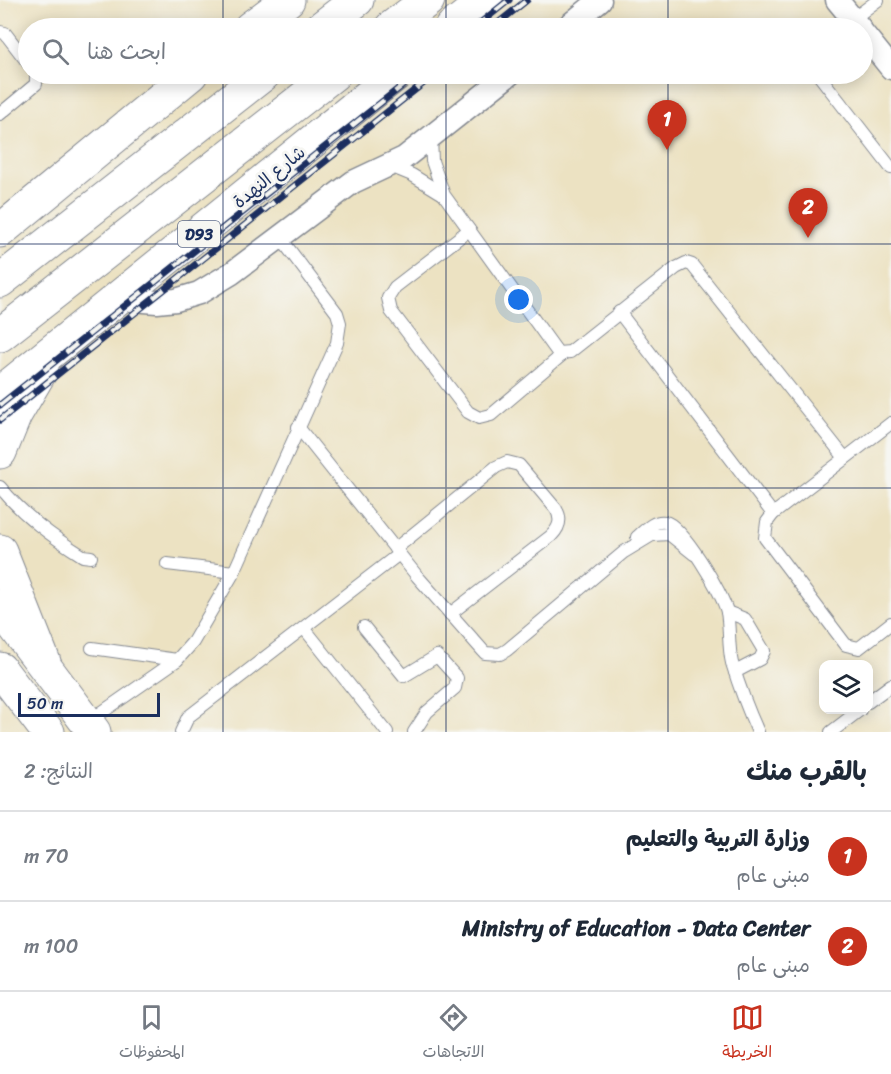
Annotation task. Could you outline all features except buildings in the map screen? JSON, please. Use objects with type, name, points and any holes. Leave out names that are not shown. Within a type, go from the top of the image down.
[{"type":"main road","points":[[264,18],[288,0]]},
{"type":"main road","points":[[334,18],[357,0]]},
{"type":"main road","points":[[404,18],[428,0]]},
{"type":"main road","points":[[464,18],[486,0]]},
{"type":"main road","points":[[4,223],[178,84]]},
{"type":"main road","points":[[0,281],[251,84]]},
{"type":"main road","points":[[0,335],[321,84]]},
{"type":"main road","name":"شارع النهدة","points":[[0,393],[120,299],[384,84]]},
{"type":"main road","points":[[0,362],[22,359],[57,348]]},
{"type":"main road","points":[[0,452],[15,415],[57,348]]},
{"type":"main road","points":[[0,551],[44,662]]},
{"type":"main road","points":[[0,607],[44,662],[90,727]]},
{"type":"main road","points":[[0,669],[48,732]]},
{"type":"street","points":[[578,18],[600,0]]},
{"type":"street","points":[[837,0],[848,18]]},
{"type":"street","points":[[873,48],[891,68]]},
{"type":"street","points":[[120,299],[157,302],[176,300],[200,293],[232,273],[353,182],[389,166],[431,137],[497,84]]},
{"type":"lane","points":[[862,18],[878,0]]},
{"type":"lane","points":[[0,32],[5,33],[18,50]]},
{"type":"lane","points":[[0,114],[36,84]]},
{"type":"lane","points":[[826,84],[891,168]]},
{"type":"lane","points":[[431,137],[432,161],[444,195],[555,350],[562,355]]},
{"type":"lane","points":[[389,166],[412,175],[444,195]]},
{"type":"lane","points":[[470,230],[395,286],[388,298],[391,311],[468,411],[479,418],[491,415],[562,355],[570,352],[676,268],[687,263],[692,265],[845,458]]},
{"type":"lane","points":[[90,727],[177,660],[193,642],[234,572],[337,343],[340,323],[332,304],[279,236]]},
{"type":"lane","points":[[619,312],[774,514]]},
{"type":"lane","points":[[891,423],[774,514],[765,530],[768,544],[846,645],[860,648],[891,623]]},
{"type":"lane","points":[[298,427],[397,551],[485,653],[500,654],[624,552],[648,528],[662,522],[679,531],[717,590],[727,612],[735,672],[758,732]]},
{"type":"lane","points":[[181,732],[188,717],[304,628],[502,464],[514,462],[532,480],[559,514],[556,531],[450,614]]},
{"type":"lane","points":[[0,487],[20,511],[45,532],[83,556],[90,557]]},
{"type":"lane","points":[[167,564],[234,572]]},
{"type":"lane","points":[[727,612],[745,619],[764,651],[760,659],[735,672]]},
{"type":"lane","points":[[364,627],[404,676],[437,656],[457,678],[454,688],[428,712],[414,732]]},
{"type":"lane","points":[[304,628],[387,732]]},
{"type":"lane","points":[[92,648],[177,660]]},
{"type":"lane","points":[[873,698],[891,685]]},
{"type":"lane","points":[[831,732],[855,714]]},
{"type":"railway","points":[[486,18],[509,0]]},
{"type":"railway","points":[[504,18],[527,0]]},
{"type":"railway","points":[[0,405],[404,84]]},
{"type":"railway","points":[[0,420],[422,84]]},
{"type":"place","name":"وزارة التربية والتعليم","points":[[667,150]]},
{"type":"place","name":"Ministry of Education - Data Center","points":[[808,238]]}]
